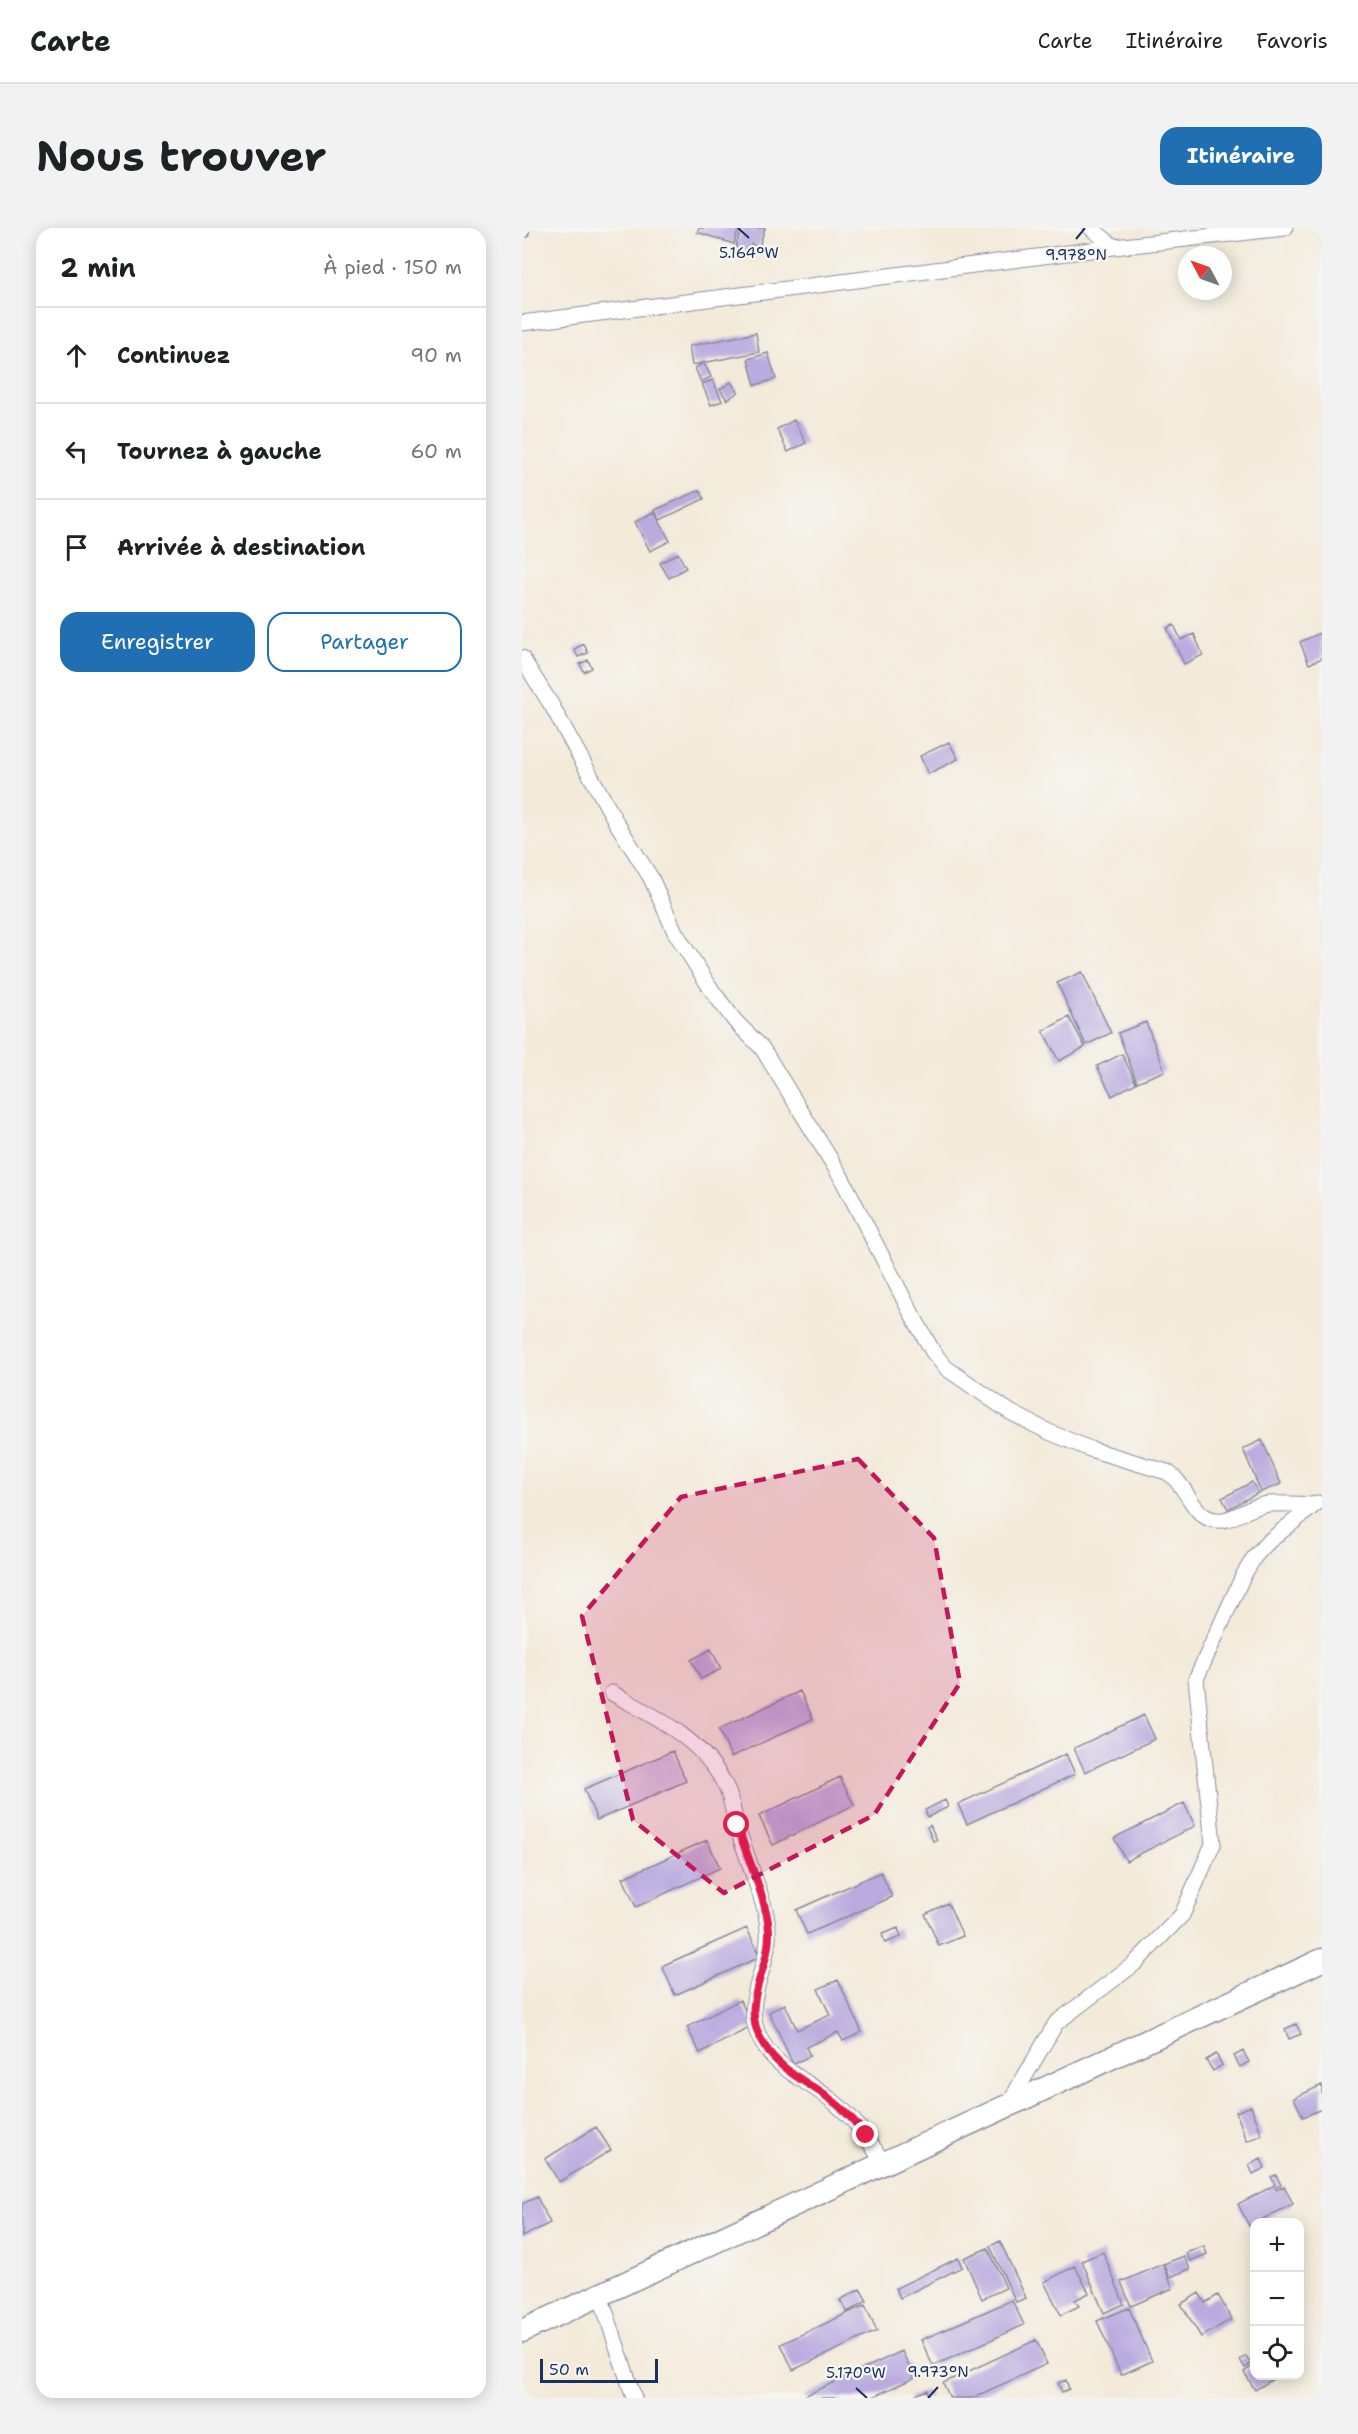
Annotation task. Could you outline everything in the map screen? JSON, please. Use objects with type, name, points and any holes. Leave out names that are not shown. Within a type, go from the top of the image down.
[{"type":"highway","points":[[522,2331],[1322,1960]]},
{"type":"street","points":[[1091,228],[1114,247]]},
{"type":"street","points":[[522,323],[1114,247],[1285,228]]},
{"type":"street","points":[[522,658],[651,878],[675,932],[713,992],[735,1021],[762,1048],[840,1174],[908,1307],[933,1352],[945,1368],[1010,1412],[1049,1432],[1090,1449],[1167,1472],[1176,1478],[1206,1517],[1216,1520],[1232,1518],[1248,1509],[1265,1504],[1318,1502]]},
{"type":"street","points":[[1006,2107],[1056,2023],[1134,1964],[1182,1915],[1213,1844],[1196,1679],[1255,1556],[1268,1542],[1318,1502]]},
{"type":"street","points":[[612,1693],[660,1720],[693,1743],[720,1777],[729,1796],[769,1929],[768,1943],[754,1999],[754,2016],[758,2034],[777,2062],[834,2102],[854,2121],[883,2163]]},
{"type":"street","points":[[600,2295],[634,2398]]},
{"type":"highlighted area","points":[[858,1459],[934,1538],[960,1683],[874,1815],[724,1893],[633,1820],[582,1616],[681,1497]]},
{"type":"building","points":[[522,228],[530,228],[528,237],[522,236]]},
{"type":"building","points":[[699,228],[739,228],[734,244],[697,232]]},
{"type":"building","points":[[742,228],[765,228],[759,247],[751,244],[748,253],[735,249]]},
{"type":"building","points":[[756,333],[759,352],[692,365],[689,346]]},
{"type":"building","points":[[768,353],[776,379],[755,385],[748,359]]},
{"type":"building","points":[[704,363],[711,377],[701,382],[695,368]]},
{"type":"building","points":[[713,380],[722,401],[711,405],[702,384]]},
{"type":"building","points":[[731,382],[738,392],[727,400],[720,389]]},
{"type":"building","points":[[794,420],[806,443],[788,452],[777,429]]},
{"type":"building","points":[[700,490],[704,499],[660,520],[655,510]]},
{"type":"building","points":[[654,512],[670,541],[650,551],[635,522]]},
{"type":"building","points":[[678,553],[686,568],[669,578],[660,563]]},
{"type":"building","points":[[1174,625],[1181,640],[1194,634],[1203,655],[1184,664],[1167,628]]},
{"type":"building","points":[[1320,633],[1322,658],[1309,664],[1300,642]]},
{"type":"building","points":[[584,644],[588,653],[578,657],[574,649]]},
{"type":"building","points":[[588,660],[592,668],[584,672],[580,664]]},
{"type":"building","points":[[949,742],[958,759],[928,774],[920,756]]},
{"type":"building","points":[[1082,972],[1111,1033],[1086,1045],[1057,983]]},
{"type":"building","points":[[1069,1017],[1085,1047],[1059,1061],[1043,1031]]},
{"type":"building","points":[[1146,1022],[1165,1071],[1137,1082],[1118,1033]]},
{"type":"building","points":[[1122,1054],[1136,1083],[1112,1096],[1097,1066]]},
{"type":"building","points":[[1262,1440],[1281,1484],[1261,1492],[1243,1449]]},
{"type":"building","points":[[1252,1482],[1258,1493],[1228,1509],[1222,1498]]},
{"type":"building","points":[[711,1649],[721,1669],[701,1679],[691,1660]]},
{"type":"building","points":[[800,1691],[813,1719],[731,1757],[719,1729]]},
{"type":"building","points":[[1144,1715],[1155,1739],[1085,1772],[1074,1748]]},
{"type":"building","points":[[673,1751],[686,1781],[597,1820],[584,1789]]},
{"type":"building","points":[[1066,1754],[1075,1774],[967,1824],[958,1804]]},
{"type":"building","points":[[840,1777],[854,1805],[773,1845],[759,1816]]},
{"type":"building","points":[[945,1800],[948,1807],[928,1817],[925,1810]]},
{"type":"building","points":[[1184,1803],[1195,1826],[1126,1861],[1114,1838]]},
{"type":"building","points":[[930,1825],[937,1840],[933,1841],[927,1827]]},
{"type":"building","points":[[707,1840],[720,1868],[636,1907],[623,1878]]},
{"type":"building","points":[[881,1872],[892,1897],[807,1934],[796,1910]]},
{"type":"building","points":[[948,1903],[963,1936],[939,1946],[925,1914]]},
{"type":"building","points":[[747,1928],[760,1957],[675,1995],[662,1966]]},
{"type":"building","points":[[898,1928],[901,1937],[885,1943],[882,1934]]},
{"type":"building","points":[[838,1980],[862,2032],[843,2041],[838,2032],[806,2047],[810,2056],[793,2064],[769,2012],[785,2004],[797,2030],[830,2015],[818,1989]]},
{"type":"building","points":[[740,2000],[753,2026],[700,2053],[687,2027]]},
{"type":"building","points":[[1296,2024],[1301,2034],[1289,2039],[1285,2029]]},
{"type":"building","points":[[1243,2051],[1249,2062],[1240,2067],[1234,2056]]},
{"type":"building","points":[[1216,2054],[1222,2065],[1213,2071],[1206,2060]]},
{"type":"building","points":[[1322,2085],[1322,2109],[1303,2117],[1294,2098]]},
{"type":"building","points":[[1251,2106],[1262,2135],[1247,2141],[1236,2112]]},
{"type":"building","points":[[596,2127],[611,2150],[559,2182],[545,2159]]},
{"type":"building","points":[[1261,2159],[1265,2168],[1253,2174],[1249,2165]]},
{"type":"building","points":[[1276,2175],[1281,2185],[1275,2188],[1277,2190],[1284,2186],[1293,2204],[1265,2218],[1250,2218],[1249,2226],[1238,2204],[1275,2185],[1271,2177]]},
{"type":"building","points":[[537,2197],[550,2223],[522,2237],[522,2204]]},
{"type":"building","points":[[1000,2241],[1026,2298],[1016,2302],[990,2246]]},
{"type":"building","points":[[1204,2246],[1207,2254],[1190,2261],[1186,2253]]},
{"type":"building","points":[[988,2248],[1006,2288],[982,2299],[964,2258]]},
{"type":"building","points":[[1103,2252],[1124,2304],[1104,2313],[1082,2261]]},
{"type":"building","points":[[1184,2256],[1190,2269],[1170,2277],[1164,2264]]},
{"type":"building","points":[[958,2258],[962,2267],[900,2298],[896,2288]]},
{"type":"building","points":[[1163,2264],[1173,2288],[1131,2306],[1121,2282]]},
{"type":"building","points":[[1075,2266],[1089,2293],[1075,2300],[1079,2306],[1061,2315],[1044,2282]]},
{"type":"building","points":[[860,2289],[867,2301],[847,2312],[840,2300]]},
{"type":"building","points":[[1199,2293],[1205,2303],[1218,2295],[1232,2319],[1201,2337],[1181,2304]]},
{"type":"building","points":[[1012,2300],[1024,2325],[933,2366],[921,2340]]},
{"type":"building","points":[[865,2305],[877,2331],[793,2370],[781,2344]]},
{"type":"building","points":[[1129,2308],[1152,2361],[1121,2375],[1097,2321]]},
{"type":"building","points":[[1036,2340],[1047,2364],[972,2398],[950,2398],[943,2383]]},
{"type":"building","points":[[902,2351],[914,2378],[870,2398],[805,2398],[804,2396]]},
{"type":"building","points":[[1246,2356],[1250,2365],[1245,2368],[1240,2360]]},
{"type":"building","points":[[1250,2368],[1250,2380],[1271,2380],[1255,2390],[1244,2372]]},
{"type":"building","points":[[1066,2380],[1069,2389],[1062,2392],[1058,2383]]},
{"type":"building","points":[[927,2390],[930,2398],[908,2398]]},
{"type":"route","points":[[737,1825],[769,1929],[768,1943],[754,1999],[754,2016],[758,2034],[777,2062],[834,2102],[866,2135]]}]
